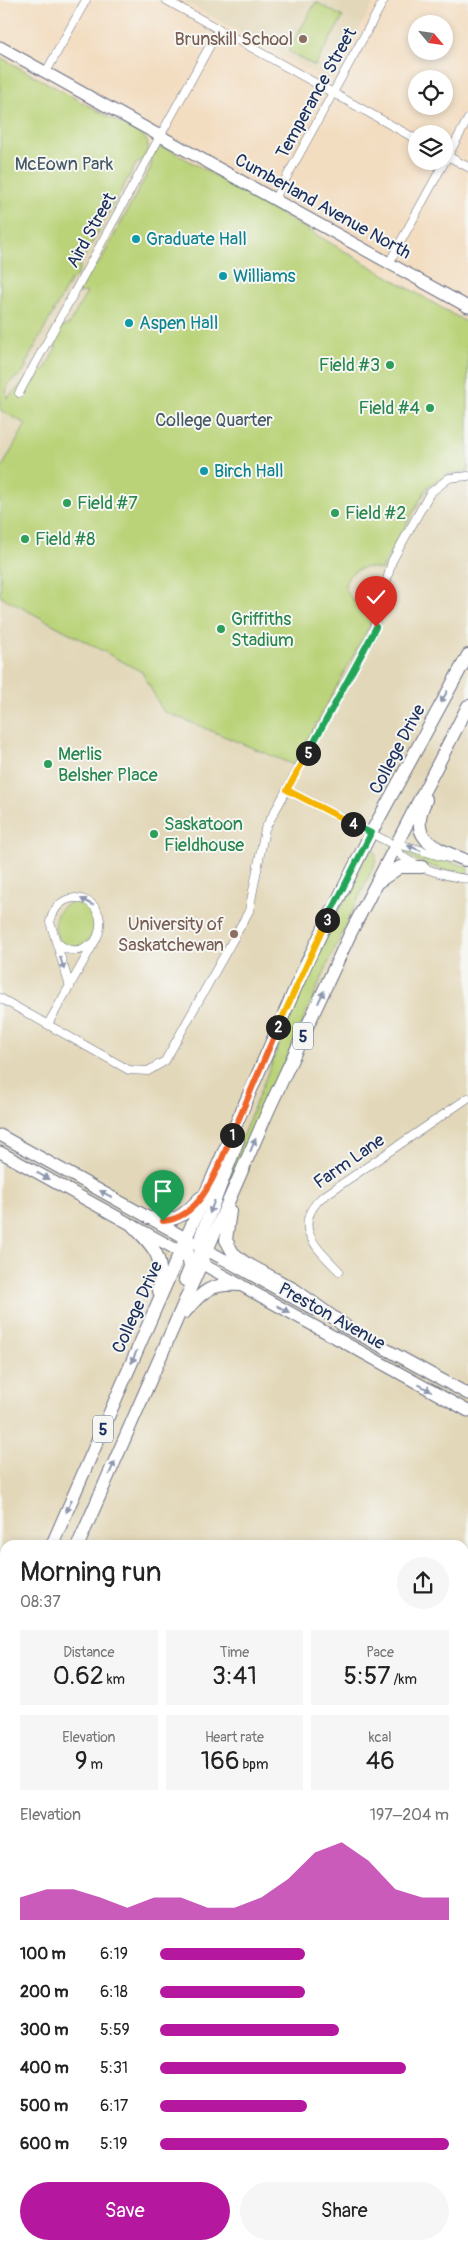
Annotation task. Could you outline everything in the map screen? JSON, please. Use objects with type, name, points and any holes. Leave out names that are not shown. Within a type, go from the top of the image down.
[{"type":"main road","name":"Cumberland Avenue North","points":[[0,47],[468,307]]},
{"type":"main road","name":"College Drive","points":[[186,1239],[306,966],[371,833],[468,655]]},
{"type":"main road","name":"5","points":[[203,1249],[234,1190],[268,1111],[394,845],[468,706]]},
{"type":"main road","points":[[441,758],[434,784],[422,809],[420,824],[431,845],[467,860]]},
{"type":"main road","points":[[376,884],[394,869],[405,866],[422,866]]},
{"type":"main road","points":[[190,1257],[203,1249],[204,1230],[306,966]]},
{"type":"main road","name":"Preston Avenue","points":[[0,1135],[468,1394]]},
{"type":"main road","name":"Preston Avenue","points":[[0,1152],[468,1411]]},
{"type":"main road","points":[[149,1218],[163,1221],[177,1219],[186,1213],[208,1188]]},
{"type":"main road","points":[[234,1190],[226,1234],[230,1249],[244,1262],[295,1290],[348,1328]]},
{"type":"main road","points":[[133,1226],[152,1245],[158,1254],[160,1280],[153,1312]]},
{"type":"main road","points":[[148,1384],[168,1323],[190,1268],[190,1257],[186,1239]]},
{"type":"main road","name":"College Drive","points":[[54,1540],[153,1312],[190,1257]]},
{"type":"main road","name":"5","points":[[80,1540],[174,1325],[190,1257]]},
{"type":"main road","points":[[174,1325],[194,1300],[212,1287],[222,1284],[240,1286]]},
{"type":"street","points":[[46,72],[86,0]]},
{"type":"street","points":[[166,0],[408,134]]},
{"type":"street","name":"Temperance Street","points":[[274,200],[384,0]]},
{"type":"street","name":"Aird Street","points":[[19,393],[219,29]]},
{"type":"street","points":[[453,144],[468,119]]},
{"type":"street","points":[[453,159],[468,167]]},
{"type":"street","points":[[389,264],[438,170]]},
{"type":"street","points":[[0,998],[129,1070],[148,1071],[165,1062],[249,910],[254,897],[263,836],[372,635],[392,560],[430,493],[449,478],[468,476]]},
{"type":"street","points":[[287,790],[394,845],[404,844],[439,856],[467,860]]},
{"type":"street","points":[[394,845],[399,854],[422,866],[450,876],[468,879]]},
{"type":"street","points":[[48,1024],[70,987],[101,927],[99,913],[91,903],[78,898],[66,899],[56,907],[50,922],[70,987]]},
{"type":"street","points":[[54,938],[61,946],[70,951],[81,950],[94,943]]},
{"type":"street","name":"Farm Lane","points":[[339,1271],[309,1236],[307,1220],[314,1205],[468,1098]]},
{"type":"shaded area","name":"Brunskill School","points":[[182,0],[375,0],[332,78],[327,80]]},
{"type":"shaded area","name":"University of Saskatchewan","points":[[0,61],[468,323],[468,1540],[0,1540]]},
{"type":"green space","points":[[316,2],[343,17],[315,66],[288,51]]},
{"type":"green space","points":[[0,57],[142,135],[148,146],[146,154],[136,164],[80,264],[78,274],[70,281],[23,372],[8,385],[6,391],[7,398],[34,373],[44,371],[57,346],[48,348],[59,328],[69,325],[87,292],[78,293],[90,271],[100,262],[151,167],[152,157],[160,147],[169,149],[468,323],[468,472],[448,474],[428,486],[381,570],[363,568],[350,575],[346,587],[348,594],[355,601],[374,609],[370,625],[294,765],[163,711],[142,672],[0,596],[0,471],[26,424],[0,410]]},
{"type":"green space","points":[[404,849],[468,867],[468,875],[427,865],[411,858],[404,853]]},
{"type":"green space","points":[[374,850],[376,854],[375,863],[330,959],[218,1214],[205,1230],[292,1012],[365,857]]},
{"type":"green space","points":[[77,902],[91,909],[97,918],[96,928],[90,938],[81,945],[72,948],[62,944],[56,932],[55,921],[62,908]]},
{"type":"place","name":"Brunskill School","points":[[303,39]]},
{"type":"place","name":"Graduate Hall","points":[[136,239]]},
{"type":"place","name":"Williams","points":[[223,276]]},
{"type":"place","name":"Aspen Hall","points":[[129,323]]},
{"type":"place","name":"Field #3","points":[[390,365]]},
{"type":"place","name":"Field #4","points":[[430,408]]},
{"type":"place","name":"Birch Hall","points":[[204,471]]},
{"type":"place","name":"Field #7","points":[[67,503]]},
{"type":"place","name":"Field #2","points":[[335,513]]},
{"type":"place","name":"Field #8","points":[[25,539]]},
{"type":"place","name":"Griffiths Stadium","points":[[221,629]]},
{"type":"place","name":"Merlis Belsher Place","points":[[48,764]]},
{"type":"place","name":"Saskatoon Fieldhouse","points":[[154,834]]},
{"type":"place","name":"University of Saskatchewan","points":[[234,934]]},
{"type":"route","points":[[163,1221],[177,1219],[186,1213],[208,1188],[277,1029],[337,900],[371,833],[287,790],[376,627]]},
{"type":"park label","name":"McEown Park","points":[[64,164]]},
{"type":"park label","name":"College Quarter","points":[[214,420]]}]
